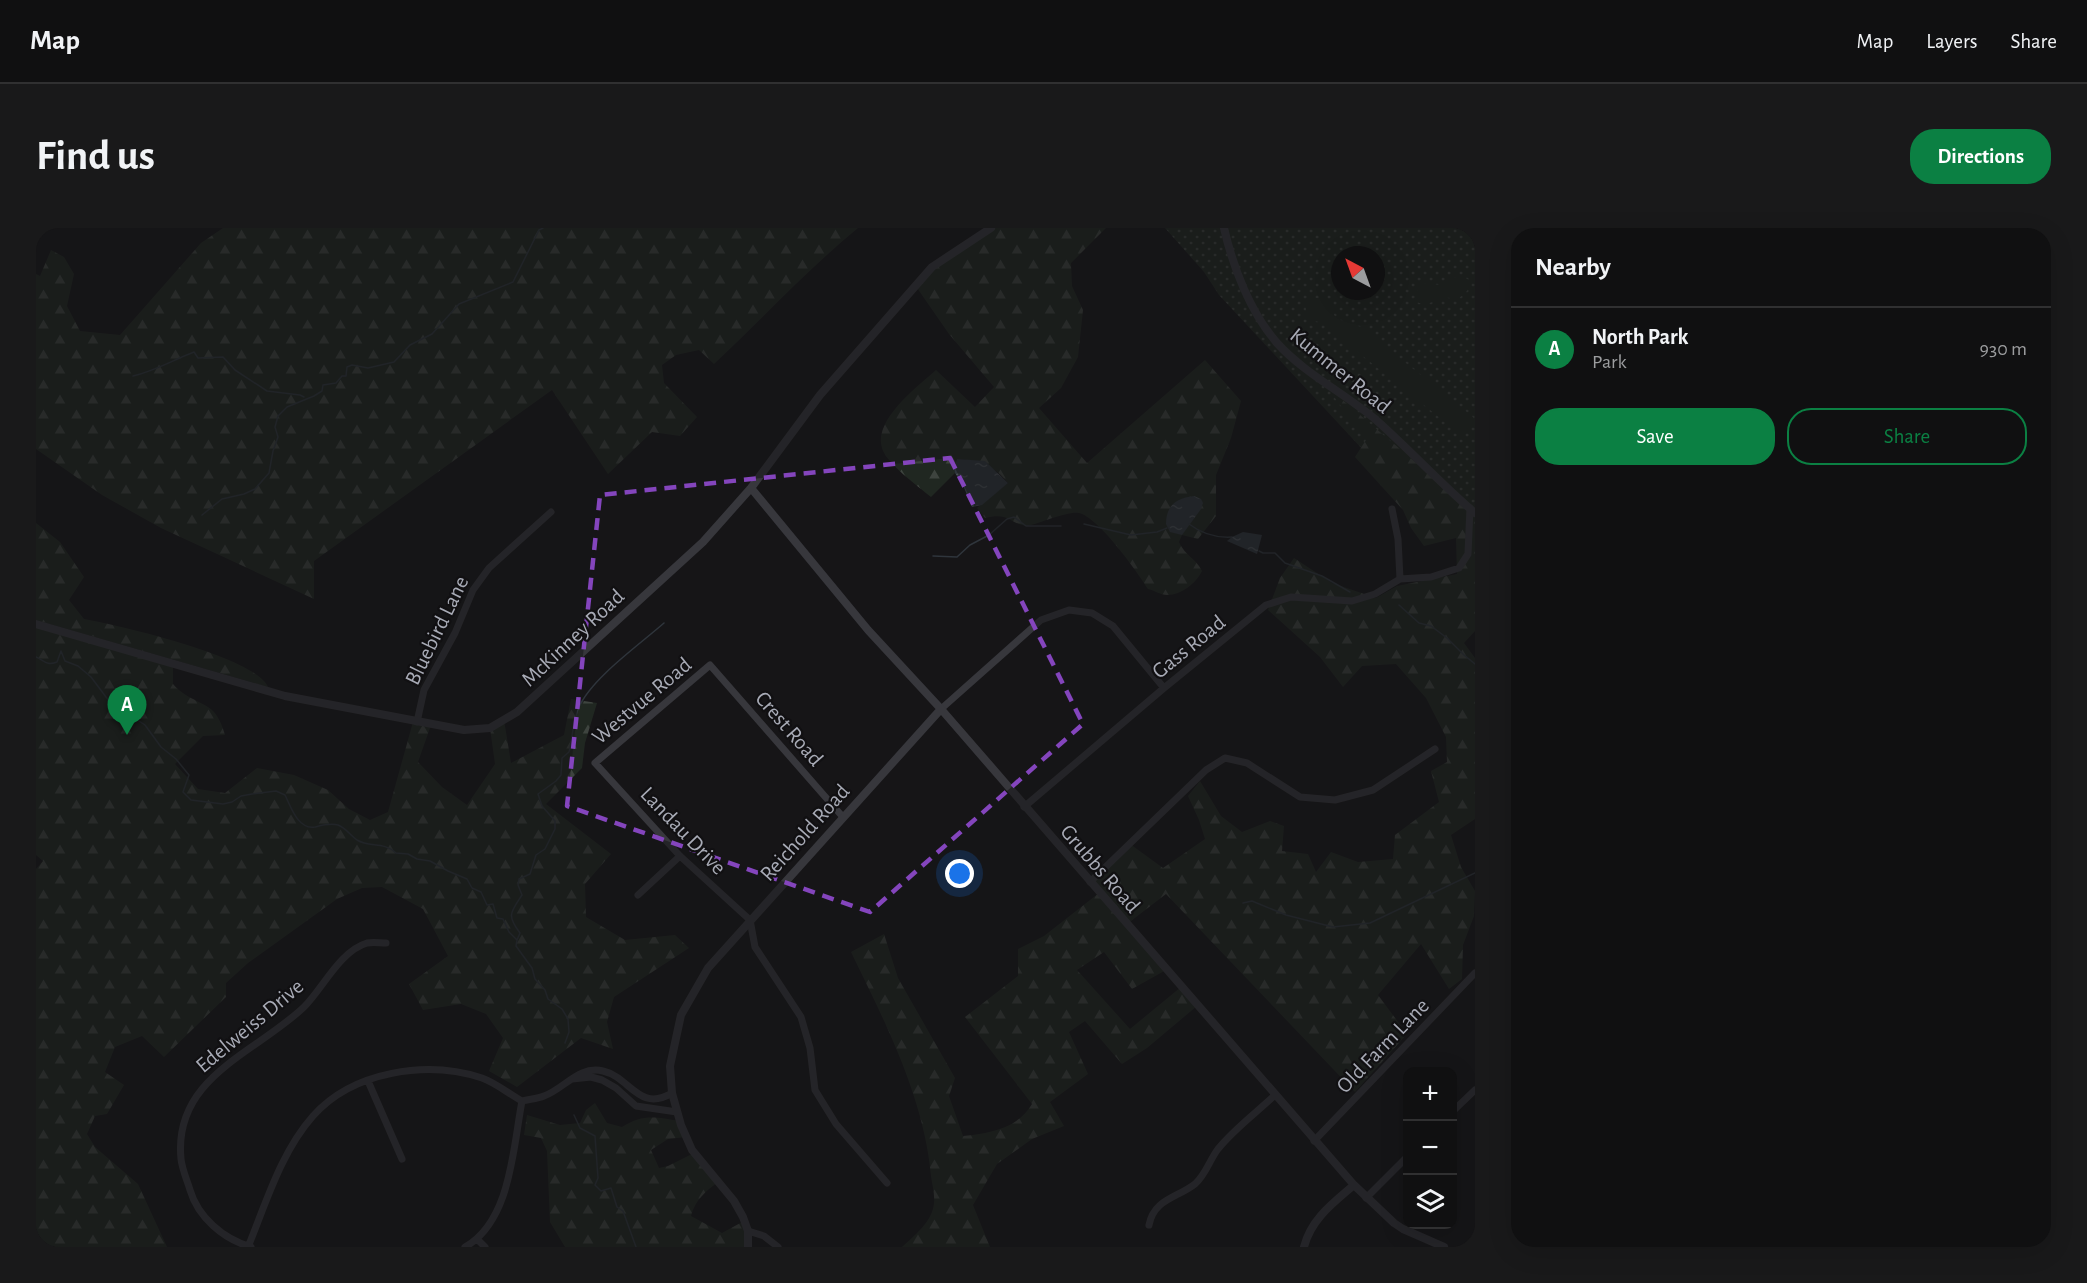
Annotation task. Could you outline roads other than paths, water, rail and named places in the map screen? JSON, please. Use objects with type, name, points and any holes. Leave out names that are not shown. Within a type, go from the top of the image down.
[{"type":"street","name":"McKinney Road","points":[[36,624],[285,696],[464,730],[490,728],[517,712],[703,542],[751,488],[820,395],[932,267],[991,228]]},
{"type":"street","name":"Kummer Road","points":[[1224,228],[1227,244],[1250,300],[1264,327],[1278,344],[1373,418],[1472,510]]},
{"type":"street","name":"Grubbs Road","points":[[751,488],[862,622],[941,709],[1354,1185],[1384,1216],[1402,1229],[1444,1247]]},
{"type":"street","points":[[1392,509],[1398,539],[1400,579]]},
{"type":"street","name":"Gass Road","points":[[1024,807],[1266,605],[1291,597],[1352,601],[1375,594],[1400,579],[1431,577],[1459,568],[1468,554],[1472,510]]},
{"type":"street","name":"Bluebird Lane","points":[[417,722],[424,690],[455,633],[472,590],[489,568],[551,512]]},
{"type":"street","name":"Reichold Road","points":[[748,1247],[748,1231],[734,1201],[692,1150],[672,1093],[670,1065],[681,1016],[708,968],[842,816],[941,709],[1041,620],[1069,610],[1092,614],[1113,626],[1164,688]]},
{"type":"street","name":"Westvue Road","points":[[595,763],[710,665]]},
{"type":"street","name":"Crest Road","points":[[710,665],[842,816]]},
{"type":"street","points":[[1090,882],[1206,770],[1225,758],[1247,763],[1300,797],[1335,800],[1373,790],[1435,749]]},
{"type":"street","name":"Landau Drive","points":[[595,763],[680,856],[750,920]]},
{"type":"street","points":[[638,895],[680,856]]},
{"type":"street","points":[[750,920],[755,947],[801,1017],[810,1048],[814,1090],[836,1124],[887,1183]]},
{"type":"street","name":"Edelweiss Drive","points":[[249,1247],[231,1239],[216,1228],[201,1213],[192,1195],[181,1160],[182,1130],[191,1106],[203,1087],[220,1070],[303,1007],[346,956],[367,943],[386,942]]},
{"type":"street","name":"Old Farm Lane","points":[[1314,1141],[1475,973]]},
{"type":"street","points":[[249,1247],[291,1146],[313,1116],[339,1095],[368,1080],[407,1070],[443,1069],[484,1078],[522,1101],[545,1096],[580,1073],[601,1070],[614,1075],[637,1095],[663,1099],[672,1093]]},
{"type":"street","points":[[572,1078],[591,1077],[602,1080],[616,1088],[636,1106],[677,1112]]},
{"type":"street","points":[[368,1080],[402,1159]]},
{"type":"street","points":[[1457,1107],[1475,1090]]},
{"type":"street","points":[[1149,1225],[1157,1206],[1198,1181],[1220,1147],[1275,1095]]},
{"type":"street","points":[[465,1247],[478,1240],[490,1226],[501,1205],[522,1101]]},
{"type":"street","points":[[1366,1198],[1403,1160]]},
{"type":"street","points":[[1304,1247],[1318,1218],[1354,1185]]},
{"type":"street","points":[[748,1231],[764,1236],[778,1247]]},
{"type":"street","points":[[478,1240],[485,1247]]},
{"type":"water","points":[[957,459],[985,461],[1008,483],[982,505],[972,507],[955,473]]},
{"type":"water","points":[[1194,496],[1201,499],[1203,503],[1201,509],[1182,535],[1170,532],[1166,524],[1170,507],[1182,499]]},
{"type":"water","points":[[1243,532],[1262,535],[1257,554],[1227,541]]},
{"type":"waterway","points":[[202,515],[222,499],[255,489],[269,473],[278,437],[275,427],[278,416],[287,407],[314,396],[322,391],[323,385],[336,383],[342,376],[346,376],[347,367],[352,365],[368,368],[394,362],[410,345],[432,334],[459,304],[513,282],[539,230],[543,228]]},
{"type":"waterway","points":[[133,376],[194,352],[198,358],[223,357],[235,370],[267,391],[304,397]]},
{"type":"waterway","points":[[933,556],[957,557],[970,545],[989,535],[1007,519],[1014,517],[1026,526],[1061,526]]},
{"type":"waterway","points":[[1084,524],[1131,535],[1157,532],[1167,528]]},
{"type":"waterway","points":[[1189,524],[1209,535],[1232,537]]},
{"type":"waterway","points":[[1259,551],[1275,553],[1285,563],[1322,576],[1350,592]]},
{"type":"waterway","points":[[1399,605],[1419,623],[1431,626],[1447,638],[1475,664]]},
{"type":"waterway","points":[[517,940],[520,933],[513,922],[512,914],[522,895],[518,885],[519,879],[530,874],[536,855],[545,849],[555,829],[555,821],[542,806],[538,794],[561,775],[562,758],[569,752],[575,718],[585,696],[605,673],[664,623]]},
{"type":"waterway","points":[[36,657],[53,663],[57,662],[61,651],[65,661],[78,666],[91,677],[109,701],[145,725],[161,747],[176,759],[189,775],[183,792],[191,800],[223,804],[232,802],[241,796],[276,791],[285,795],[296,817],[304,825],[309,827],[338,825],[357,840],[430,861],[467,879],[472,888],[481,892],[487,905],[493,904],[497,918],[503,919],[509,932],[517,940],[516,946],[532,968],[535,979],[545,990],[548,999],[562,1009],[568,1019],[569,1032],[565,1043]]},
{"type":"waterway","points":[[1243,903],[1252,901],[1286,915],[1333,927],[1370,923],[1475,873]]},
{"type":"waterway","points":[[574,1115],[580,1128],[595,1136],[598,1178],[595,1185],[601,1191],[611,1188],[617,1207],[623,1211],[636,1247]]},
{"type":"place","name":"North Park","points":[[127,735]]}]
